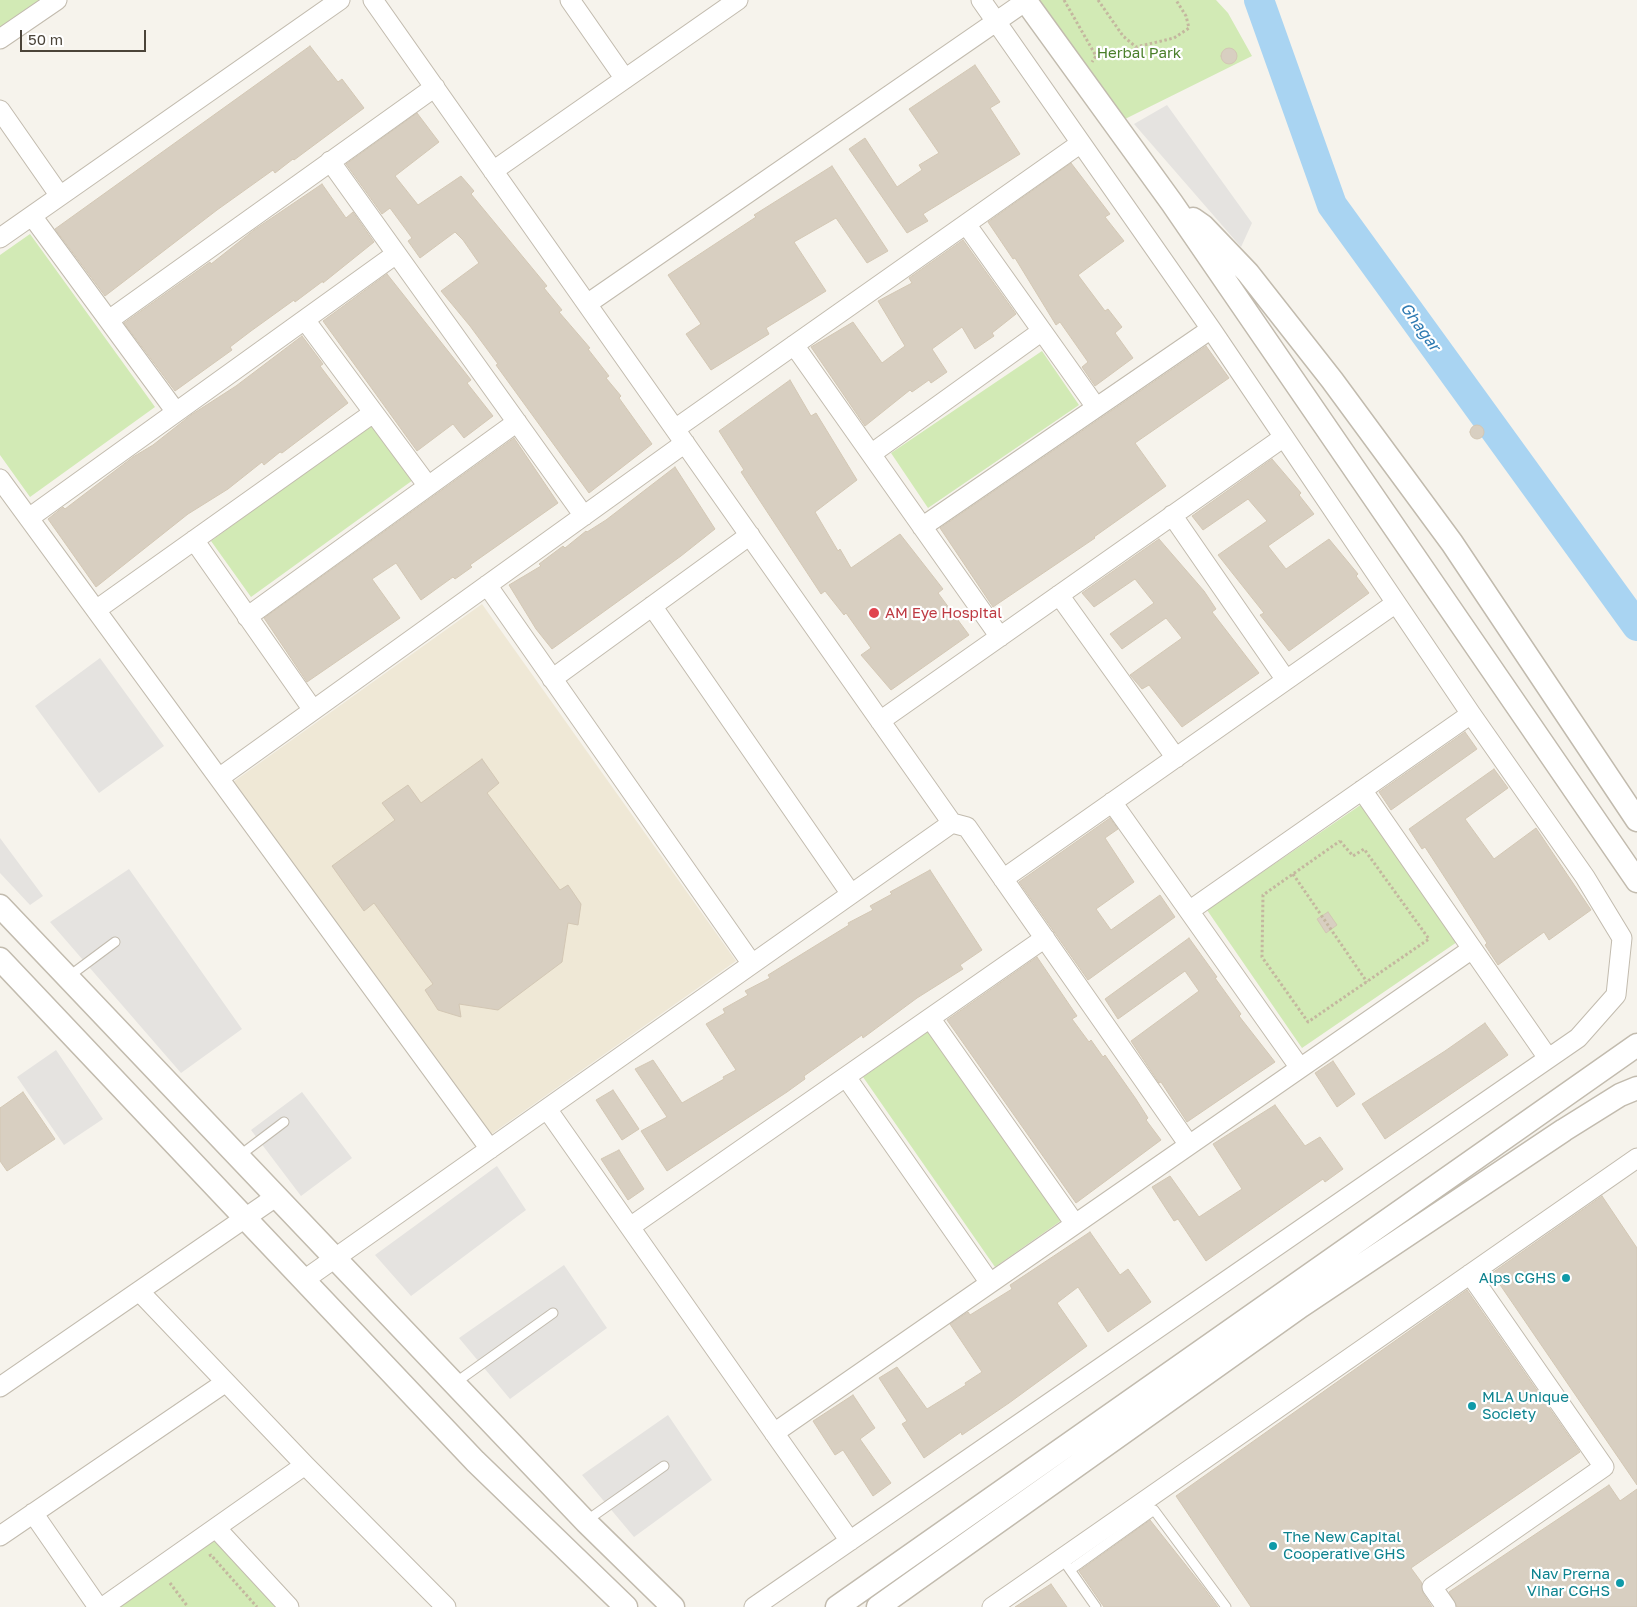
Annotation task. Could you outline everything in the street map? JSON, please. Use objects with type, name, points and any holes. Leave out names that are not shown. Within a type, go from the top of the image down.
[{"type":"street","points":[[0,39],[57,0]]},
{"type":"street","points":[[0,238],[340,0]]},
{"type":"street","points":[[374,0],[880,721],[952,822],[967,828],[1189,1145]]},
{"type":"street","points":[[570,0],[625,79]]},
{"type":"street","points":[[493,171],[738,0]]},
{"type":"street","points":[[754,1607],[1578,1038],[1616,995],[1622,938],[1585,877],[1471,714],[1211,329],[981,0]]},
{"type":"street","points":[[587,304],[1025,0],[1172,203],[1637,881]]},
{"type":"street","points":[[109,320],[435,87]]},
{"type":"street","points":[[0,110],[60,196]]},
{"type":"street","points":[[219,778],[584,516],[794,345],[1081,143]]},
{"type":"street","points":[[330,162],[584,516]]},
{"type":"street","points":[[1172,203],[1203,226],[1248,273],[1322,367],[1452,543],[1637,820]]},
{"type":"street","points":[[32,216],[176,412]]},
{"type":"street","points":[[966,224],[1096,407]]},
{"type":"street","points":[[29,518],[396,254]]},
{"type":"street","points":[[305,320],[428,486]]},
{"type":"street","points":[[922,526],[1211,329]]},
{"type":"street","points":[[871,454],[1042,331]]},
{"type":"street","points":[[794,345],[1000,637]]},
{"type":"street","points":[[96,610],[373,413]]},
{"type":"street","points":[[247,617],[518,422]]},
{"type":"street","points":[[880,721],[1284,437]]},
{"type":"street","points":[[0,479],[490,1149]]},
{"type":"street","points":[[1172,515],[1286,680]]},
{"type":"street","points":[[552,679],[750,535]]},
{"type":"street","points":[[194,540],[313,710]]},
{"type":"street","points":[[487,585],[752,964]]},
{"type":"street","points":[[1059,595],[1176,758]]},
{"type":"street","points":[[1003,879],[1396,603]]},
{"type":"street","points":[[652,606],[851,894]]},
{"type":"street","points":[[1188,911],[1471,714]]},
{"type":"street","points":[[1362,790],[1548,1058]]},
{"type":"street","points":[[1112,802],[1300,1068]]},
{"type":"street","points":[[304,1280],[952,822]]},
{"type":"street","points":[[0,906],[586,1522],[673,1607]]},
{"type":"street","points":[[630,1227],[1045,938]]},
{"type":"street","points":[[774,1432],[1472,948]]},
{"type":"street","points":[[0,958],[475,1461],[626,1607]]},
{"type":"street","points":[[930,1018],[1074,1224]]},
{"type":"street","points":[[837,1607],[1637,1045]]},
{"type":"street","points":[[846,1076],[990,1283]]},
{"type":"street","points":[[878,1607],[1301,1306],[1564,1130],[1620,1095],[1637,1088]]},
{"type":"street","points":[[547,1109],[850,1541]]},
{"type":"street","points":[[992,1607],[1066,1564],[1470,1274],[1637,1158]]},
{"type":"street","points":[[0,1387],[277,1196]]},
{"type":"street","points":[[1446,1607],[1432,1587],[1604,1467],[1470,1274]]},
{"type":"street","points":[[139,1292],[305,1465],[446,1607]]},
{"type":"street","points":[[0,1536],[226,1382]]},
{"type":"street","points":[[103,1607],[305,1465]]},
{"type":"street","points":[[33,1513],[98,1607]]},
{"type":"street","points":[[216,1528],[289,1607]]},
{"type":"lane","points":[[68,977],[115,942]]},
{"type":"lane","points":[[238,1156],[284,1122]]},
{"type":"lane","points":[[454,1383],[553,1313]]},
{"type":"lane","points":[[586,1522],[664,1466]]},
{"type":"lane","points":[[1096,1607],[1066,1564],[1154,1510],[1226,1607]]},
{"type":"path","points":[[1064,0],[1096,56],[1082,80]]},
{"type":"path","points":[[1098,0],[1123,36],[1136,47],[1174,38],[1189,28],[1186,16],[1176,0]]},
{"type":"path","points":[[1340,841],[1353,856],[1364,849],[1429,939],[1308,1022],[1262,957],[1263,895],[1293,874],[1340,841]]},
{"type":"path","points":[[1293,874],[1366,982]]},
{"type":"path","points":[[202,1561],[211,1555],[258,1607]]},
{"type":"path","points":[[163,1588],[178,1577]]},
{"type":"path","points":[[170,1583],[188,1607]]},
{"type":"shaded area","points":[[1167,105],[1252,223],[1241,247],[1134,124]]},
{"type":"shaded area","points":[[482,604],[736,961],[486,1138],[233,782]]},
{"type":"shaded area","points":[[100,658],[164,746],[99,793],[35,706]]},
{"type":"shaded area","points":[[0,838],[43,896],[30,905],[0,873]]},
{"type":"shaded area","points":[[129,869],[242,1029],[181,1073],[50,922]]},
{"type":"shaded area","points":[[56,1050],[103,1119],[64,1145],[17,1077]]},
{"type":"shaded area","points":[[302,1092],[352,1158],[301,1196],[251,1130]]},
{"type":"shaded area","points":[[497,1166],[526,1210],[411,1296],[375,1255]]},
{"type":"shaded area","points":[[564,1265],[607,1328],[510,1399],[459,1338]]},
{"type":"shaded area","points":[[668,1415],[712,1480],[634,1537],[582,1475]]},
{"type":"green space","points":[[0,0],[42,0],[0,29]]},
{"type":"green space","name":"Herbal Park","points":[[1039,0],[1216,0],[1228,13],[1252,56],[1121,121]]},
{"type":"green space","points":[[30,234],[155,407],[30,497],[0,455],[0,255]]},
{"type":"green space","points":[[1042,351],[1079,405],[928,508],[891,453]]},
{"type":"green space","points":[[372,423],[413,480],[251,597],[211,541]]},
{"type":"green space","points":[[1362,804],[1457,942],[1302,1048],[1207,910]]},
{"type":"green space","points":[[930,1030],[1062,1220],[995,1267],[863,1077]]},
{"type":"green space","points":[[214,1535],[280,1607],[115,1607]]},
{"type":"building","points":[[310,46],[338,82],[342,79],[364,108],[294,160],[275,173],[273,170],[217,210],[105,296],[55,229]]},
{"type":"building","points":[[1229,48],[1237,56],[1229,64],[1221,56]]},
{"type":"building","points":[[975,65],[1000,102],[990,108],[1020,154],[923,214],[928,221],[907,233],[849,149],[865,138],[897,187],[922,170],[919,165],[939,153],[909,109]]},
{"type":"building","points":[[417,113],[439,142],[395,176],[418,205],[461,176],[474,191],[471,194],[547,286],[544,288],[562,310],[559,312],[590,348],[588,349],[609,376],[606,378],[621,396],[619,398],[652,444],[589,493],[496,365],[498,364],[441,291],[479,263],[463,240],[455,232],[420,258],[408,241],[412,238],[390,208],[382,214],[346,164]]},
{"type":"building","points":[[1071,163],[1110,214],[1105,217],[1124,241],[1078,275],[1105,311],[1108,309],[1122,327],[1115,333],[1133,358],[1095,386],[1082,367],[1088,362],[1060,322],[1056,325],[1015,258],[1013,259],[988,222]]},
{"type":"building","points":[[832,166],[888,251],[867,263],[836,218],[794,242],[826,291],[766,328],[769,334],[711,370],[686,334],[701,324],[668,275],[756,217],[754,215]]},
{"type":"building","points":[[322,184],[346,218],[353,212],[374,242],[323,283],[323,281],[251,331],[230,347],[232,350],[175,391],[124,323],[210,262],[211,264],[254,230]]},
{"type":"building","points":[[963,240],[1016,314],[992,333],[994,336],[975,349],[962,327],[932,349],[947,372],[931,383],[929,380],[912,392],[910,390],[865,426],[811,347],[853,322],[882,363],[905,346],[878,301],[912,283],[909,278]]},
{"type":"building","points":[[387,274],[471,380],[467,383],[493,416],[464,438],[453,424],[417,451],[323,321]]},
{"type":"building","points":[[302,336],[323,364],[320,366],[348,403],[282,453],[280,452],[264,465],[262,462],[228,489],[188,514],[96,587],[48,519],[63,507],[65,509],[133,457],[153,445],[191,415],[236,386]]},
{"type":"building","points":[[1206,346],[1229,378],[1135,443],[1166,486],[1095,538],[993,607],[940,528]]},
{"type":"building","points":[[790,380],[811,416],[816,413],[857,480],[815,512],[838,551],[840,549],[851,568],[900,534],[943,589],[938,593],[969,635],[891,690],[861,655],[871,648],[846,613],[844,615],[825,591],[821,594],[741,472],[744,470],[719,431]]},
{"type":"building","points":[[1474,425],[1480,425],[1484,432],[1480,439],[1474,439],[1470,435],[1470,429]]},
{"type":"building","points":[[514,438],[558,503],[470,565],[472,567],[455,579],[453,577],[421,600],[396,563],[372,579],[400,618],[307,682],[264,618]]},
{"type":"building","points":[[1272,459],[1301,493],[1299,495],[1314,514],[1268,546],[1286,569],[1329,539],[1358,574],[1356,576],[1369,593],[1289,651],[1260,615],[1264,613],[1218,555],[1267,521],[1248,499],[1203,530],[1192,516]]},
{"type":"building","points":[[675,467],[715,529],[681,556],[552,649],[536,629],[509,585],[541,566],[539,564],[563,546],[565,548],[586,531],[606,520]]},
{"type":"building","points":[[1159,539],[1204,591],[1216,609],[1212,612],[1259,673],[1182,727],[1149,685],[1142,689],[1130,675],[1182,638],[1166,618],[1122,649],[1110,634],[1154,603],[1135,579],[1094,607],[1082,593]]},
{"type":"building","points":[[1465,732],[1477,749],[1391,810],[1379,792]]},
{"type":"building","points":[[482,759],[499,783],[487,793],[560,890],[568,885],[581,904],[578,925],[568,923],[562,962],[498,1010],[459,1004],[461,1017],[438,1010],[425,990],[433,984],[374,903],[364,911],[332,866],[395,820],[382,803],[408,785],[421,803]]},
{"type":"building","points":[[1494,769],[1508,788],[1465,819],[1494,859],[1536,828],[1591,910],[1549,940],[1544,932],[1498,965],[1485,945],[1487,943],[1425,847],[1422,849],[1409,829]]},
{"type":"building","points":[[1110,818],[1118,829],[1105,838],[1134,882],[1096,909],[1111,930],[1160,895],[1175,917],[1088,980],[1019,882]]},
{"type":"building","points":[[930,870],[982,950],[960,965],[963,969],[917,998],[863,1038],[862,1035],[804,1076],[805,1079],[787,1092],[667,1171],[641,1131],[667,1117],[635,1069],[653,1060],[682,1103],[724,1079],[723,1077],[736,1070],[706,1024],[725,1013],[723,1009],[748,995],[745,991],[770,978],[768,975],[849,925],[848,923],[873,910],[870,906],[892,894],[890,892]]},
{"type":"building","points":[[1328,912],[1337,925],[1326,933],[1317,919]]},
{"type":"building","points":[[1189,938],[1241,1014],[1239,1016],[1275,1062],[1187,1122],[1131,1041],[1199,991],[1185,971],[1118,1019],[1105,999]]},
{"type":"building","points":[[1037,957],[1077,1016],[1072,1019],[1089,1042],[1091,1040],[1103,1057],[1105,1055],[1136,1099],[1148,1118],[1146,1120],[1161,1140],[1076,1203],[947,1020]]},
{"type":"building","points":[[1485,1023],[1508,1055],[1385,1139],[1362,1104]]},
{"type":"building","points":[[1333,1061],[1355,1094],[1337,1107],[1315,1073]]},
{"type":"building","points":[[613,1090],[639,1129],[622,1140],[596,1100]]},
{"type":"building","points":[[23,1092],[55,1139],[7,1171],[0,1161],[0,1108]]},
{"type":"building","points":[[1275,1105],[1305,1146],[1320,1137],[1343,1169],[1325,1182],[1323,1179],[1206,1261],[1178,1219],[1174,1221],[1152,1187],[1170,1176],[1199,1217],[1242,1189],[1213,1144]]},
{"type":"building","points":[[619,1150],[644,1189],[628,1200],[601,1159]]},
{"type":"building","points":[[1602,1196],[1637,1248],[1637,1485],[1492,1273]]},
{"type":"building","points":[[1090,1232],[1120,1275],[1128,1269],[1151,1302],[1108,1332],[1078,1287],[1057,1303],[1087,1346],[1009,1403],[962,1435],[961,1432],[924,1458],[902,1424],[907,1421],[879,1378],[897,1367],[927,1409],[966,1385],[965,1383],[982,1372],[950,1324],[968,1312],[970,1315],[1012,1289],[1010,1285]]},
{"type":"building","points":[[1467,1290],[1580,1452],[1411,1568],[1422,1583],[1423,1593],[1432,1607],[1251,1607],[1176,1496]]},
{"type":"building","points":[[853,1395],[875,1428],[860,1439],[891,1483],[873,1496],[843,1450],[835,1455],[813,1421]]},
{"type":"building","points":[[1609,1485],[1620,1501],[1637,1489],[1637,1607],[1457,1607],[1449,1592]]},
{"type":"building","points":[[1150,1520],[1218,1607],[1104,1607],[1079,1571]]},
{"type":"building","points":[[1051,1584],[1067,1607],[1015,1607]]},
{"type":"waterway","name":"Ghagar","points":[[1259,0],[1332,205],[1637,626]]},
{"type":"place","name":"AM Eye Hospital","points":[[874,613]]},
{"type":"place","name":"Alps CGHS","points":[[1566,1278]]},
{"type":"place","name":"MLA Unique Society","points":[[1472,1406]]},
{"type":"place","name":"The New Capital Cooperative GHS","points":[[1273,1546]]},
{"type":"place","name":"Nav Prerna Vihar CGHS","points":[[1620,1583]]}]
